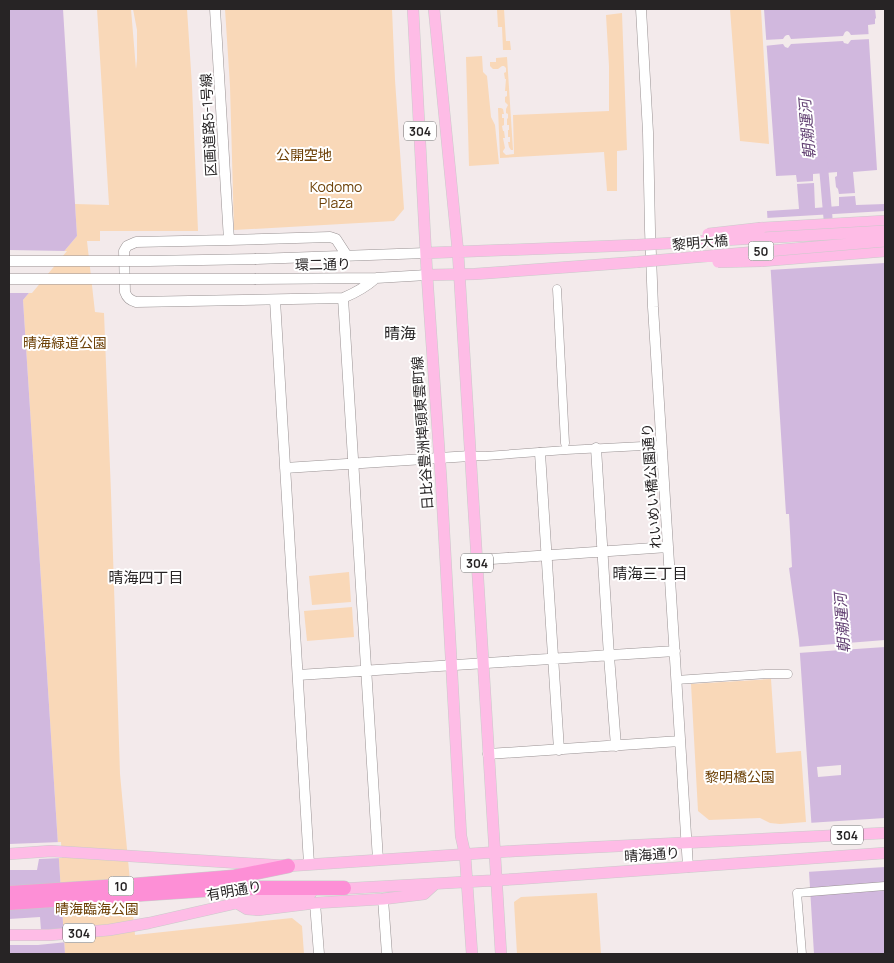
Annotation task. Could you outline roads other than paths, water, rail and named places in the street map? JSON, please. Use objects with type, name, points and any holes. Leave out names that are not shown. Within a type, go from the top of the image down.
[{"type":"highway","name":"10","points":[[9,903],[233,883],[288,866]]},
{"type":"highway","name":"10","points":[[9,893],[135,885],[233,883],[344,888]]},
{"type":"main road","name":"日比谷豊洲埠頭東雲町線","points":[[413,9],[461,836],[465,854]]},
{"type":"main road","name":"304","points":[[434,9],[460,274],[500,954]]},
{"type":"main road","name":"50","points":[[637,245],[761,228],[885,221]]},
{"type":"main road","name":"黎明大橋","points":[[637,245],[885,231]]},
{"type":"main road","name":"黎明大橋","points":[[637,262],[885,241]]},
{"type":"main road","name":"環二通り","points":[[426,253],[637,245]]},
{"type":"main road","name":"50","points":[[637,262],[760,261],[885,251]]},
{"type":"main road","name":"環二通り","points":[[427,275],[637,262]]},
{"type":"main road","name":"晴海通り","points":[[465,854],[885,833]]},
{"type":"main road","name":"有明通り","points":[[9,854],[51,851],[288,866],[465,854]]},
{"type":"main road","name":"晴海通り","points":[[466,882],[885,853]]},
{"type":"main road","name":"304","points":[[465,854],[472,954]]},
{"type":"main road","name":"有明通り","points":[[9,936],[109,930],[237,903],[344,888],[466,882]]},
{"type":"main road","points":[[237,903],[247,909],[258,910],[315,903],[383,899],[424,894],[435,884]]},
{"type":"street","name":"区画道路5-1号線","points":[[215,9],[229,240]]},
{"type":"street","name":"れいめい橋公園通り","points":[[640,9],[648,132],[653,307],[688,867]]},
{"type":"street","points":[[346,256],[336,239],[330,237],[136,242],[130,244],[124,251],[125,292],[126,297],[136,302],[343,298],[354,294],[376,278]]},
{"type":"street","name":"環二通り","points":[[9,261],[149,262],[426,253]]},
{"type":"street","name":"環二通り","points":[[9,279],[376,278],[427,275]]},
{"type":"street","points":[[557,289],[565,443]]},
{"type":"street","points":[[343,298],[378,860]]},
{"type":"street","points":[[275,300],[309,864]]},
{"type":"street","points":[[285,468],[662,445]]},
{"type":"street","points":[[596,448],[616,746]]},
{"type":"street","points":[[540,453],[559,750]]},
{"type":"street","points":[[477,560],[668,547]]},
{"type":"street","points":[[298,675],[674,651]]},
{"type":"street","points":[[676,680],[788,674]]},
{"type":"street","points":[[488,754],[680,741]]},
{"type":"street","points":[[802,954],[797,893],[885,886]]},
{"type":"street","points":[[383,899],[387,954]]},
{"type":"street","points":[[315,903],[318,954]]},
{"type":"water","points":[[9,9],[63,9],[77,236],[23,300],[65,954],[9,954]]},
{"type":"water","points":[[764,9],[875,9],[875,24],[868,25],[877,170],[853,172],[855,193],[839,194],[835,177],[837,172],[813,174],[813,181],[797,182],[796,175],[776,176]]},
{"type":"water","points":[[814,183],[815,208],[839,206],[839,197],[855,196],[856,205],[885,204],[885,954],[814,954],[809,871],[814,871],[813,847],[799,640],[789,568],[792,567],[789,514],[786,514],[767,211],[799,209],[797,184]]},
{"type":"waterway","name":"朝潮運河","points":[[823,161],[828,218]]},
{"type":"district","name":"晴海","points":[[400,333]]},
{"type":"district","name":"晴海三丁目","points":[[650,573]]},
{"type":"district","name":"晴海四丁目","points":[[146,577]]},
{"type":"park label","name":"公開空地","points":[[304,154]]},
{"type":"park label","name":"Kodomo Plaza","points":[[336,194]]},
{"type":"park label","name":"晴海緑道公園","points":[[65,342]]},
{"type":"park label","name":"黎明橋公園","points":[[740,776]]},
{"type":"park label","name":"晴海臨海公園","points":[[97,908]]}]
